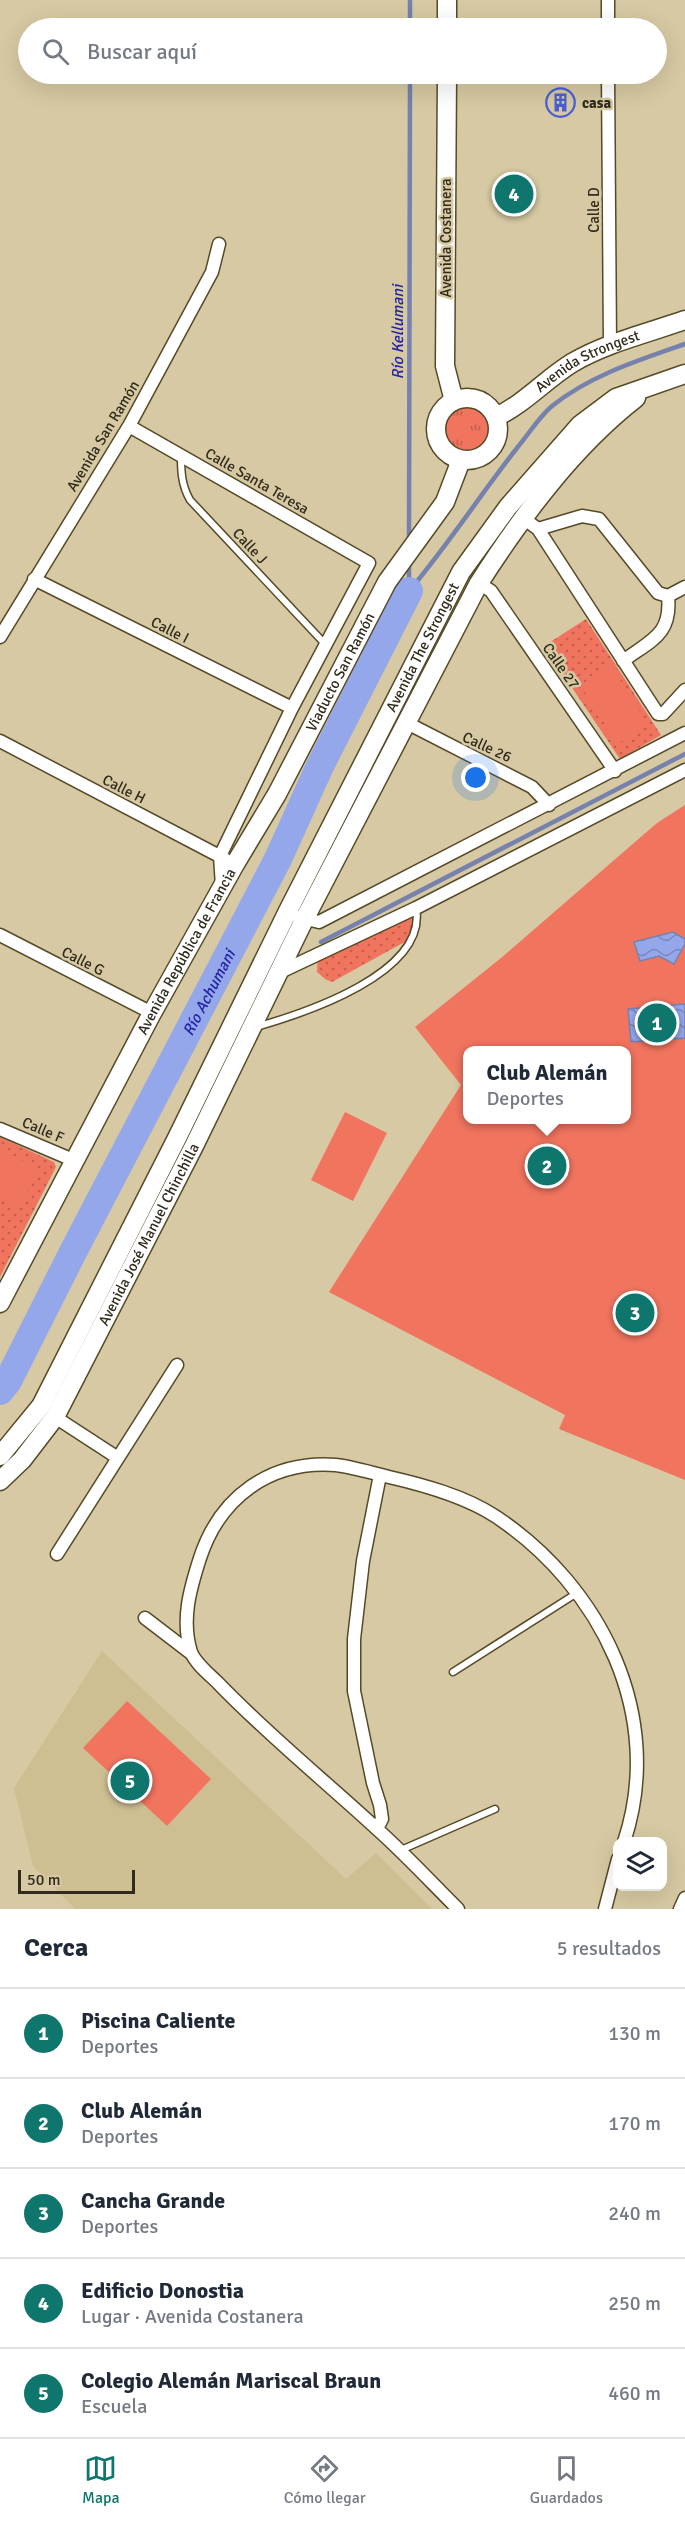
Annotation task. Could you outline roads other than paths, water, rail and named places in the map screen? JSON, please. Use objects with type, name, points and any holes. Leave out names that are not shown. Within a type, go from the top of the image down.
[{"type":"main road","points":[[447,0],[447,18]]},
{"type":"main road","name":"Avenida Costanera","points":[[447,84],[445,366],[454,401]]},
{"type":"main road","name":"Avenida Strongest","points":[[496,417],[509,411],[537,387],[575,362],[610,346],[685,320]]},
{"type":"main road","name":"Avenida The Strongest","points":[[260,967],[461,572],[508,507],[580,425],[616,398],[685,374]]},
{"type":"main road","name":"Avenida The Strongest","points":[[277,975],[478,583],[531,524],[601,429],[652,386]]},
{"type":"main road","points":[[462,398],[479,400],[492,410],[496,417],[499,427],[498,438],[494,447],[478,459],[461,460],[445,452],[436,434],[436,424],[440,414],[454,401],[462,398]]},
{"type":"main road","name":"Viaducto San Ramón","points":[[222,888],[227,860],[277,794],[387,582],[445,502],[461,460]]},
{"type":"main road","points":[[508,507],[531,524]]},
{"type":"main road","points":[[461,572],[478,583]]},
{"type":"main road","points":[[389,714],[407,723]]},
{"type":"main road","name":"Avenida República de Francia","points":[[0,1303],[73,1160],[222,888]]},
{"type":"main road","name":"Avenida José Manuel Chinchilla","points":[[0,1481],[35,1444],[48,1411],[260,967]]},
{"type":"main road","name":"Avenida José Manuel Chinchilla","points":[[0,1456],[48,1411],[194,1146],[277,975]]},
{"type":"main road","points":[[177,1138],[194,1146]]},
{"type":"street","points":[[608,0],[608,18]]},
{"type":"street","name":"Calle D","points":[[608,84],[610,346]]},
{"type":"street","name":"Avenida San Ramón","points":[[0,637],[129,426],[212,272],[219,244]]},
{"type":"street","name":"Calle Santa Teresa","points":[[129,426],[369,563]]},
{"type":"street","points":[[685,587],[668,596],[658,593],[599,519],[582,516],[531,524],[658,714],[663,714],[685,690]]},
{"type":"street","name":"Avenida República de Francia","points":[[227,860],[292,708],[369,563]]},
{"type":"street","name":"Calle I","points":[[34,579],[292,708]]},
{"type":"street","name":"Calle 27","points":[[478,583],[491,591],[615,771]]},
{"type":"street","points":[[623,661],[659,634],[668,622],[668,596]]},
{"type":"street","name":"Calle 26","points":[[407,723],[532,787],[549,805]]},
{"type":"street","points":[[288,911],[304,920],[319,922],[685,733]]},
{"type":"street","name":"Calle H","points":[[0,741],[227,860]]},
{"type":"street","points":[[260,967],[277,975],[416,908],[685,770]]},
{"type":"street","name":"Calle G","points":[[0,935],[152,1013]]},
{"type":"street","name":"Calle F","points":[[0,1129],[73,1160]]},
{"type":"street","points":[[57,1554],[177,1365]]},
{"type":"street","points":[[48,1411],[118,1458]]},
{"type":"street","points":[[192,1654],[186,1623],[187,1600],[203,1550],[217,1522],[239,1494],[262,1479],[293,1468],[336,1465],[418,1484],[458,1498],[494,1515],[561,1570],[578,1593],[612,1650],[626,1686],[635,1728],[636,1777],[626,1837]]},
{"type":"street","points":[[377,1829],[382,1819],[380,1805],[363,1739],[354,1691],[354,1639],[362,1570],[380,1475]]},
{"type":"street","points":[[145,1618],[192,1654],[235,1701],[377,1829],[458,1909]]},
{"type":"street","points":[[605,1909],[613,1878]]},
{"type":"street","points":[[680,1909],[685,1898]]},
{"type":"lane","name":"Calle J","points":[[181,455],[181,477],[184,490],[190,500],[326,644]]},
{"type":"lane","points":[[252,1028],[319,1005],[380,975],[407,949],[413,938],[418,920],[416,908]]},
{"type":"lane","points":[[453,1672],[578,1593]]},
{"type":"lane","points":[[400,1851],[495,1809]]},
{"type":"water","points":[[673,932],[685,939],[685,944],[674,964],[659,956],[640,961],[634,942]]},
{"type":"water","points":[[685,1004],[685,1038],[631,1042],[628,1009]]},
{"type":"waterway","name":"Río Kellumani","points":[[410,0],[410,18]]},
{"type":"waterway","name":"Río Kellumani","points":[[409,540],[410,84]]},
{"type":"waterway","points":[[409,591],[503,466],[552,406],[599,377],[633,362],[685,344]]},
{"type":"waterway","name":"Río Kellumani","points":[[409,564],[409,591]]},
{"type":"waterway","name":"Río Achumani","points":[[0,1391],[8,1381],[278,859],[320,766],[409,591]]},
{"type":"waterway","points":[[321,942],[685,754]]},
{"type":"place","name":"casa","points":[[561,103]]},
{"type":"place","name":"Edificio Donostia","points":[[514,194]]},
{"type":"place","name":"Piscina Caliente","points":[[657,1023]]},
{"type":"place","name":"Club Alemán","points":[[547,1166]]},
{"type":"place","name":"Cancha Grande","points":[[635,1313]]},
{"type":"place","name":"Colegio Alemán Mariscal Braun","points":[[130,1781]]}]
